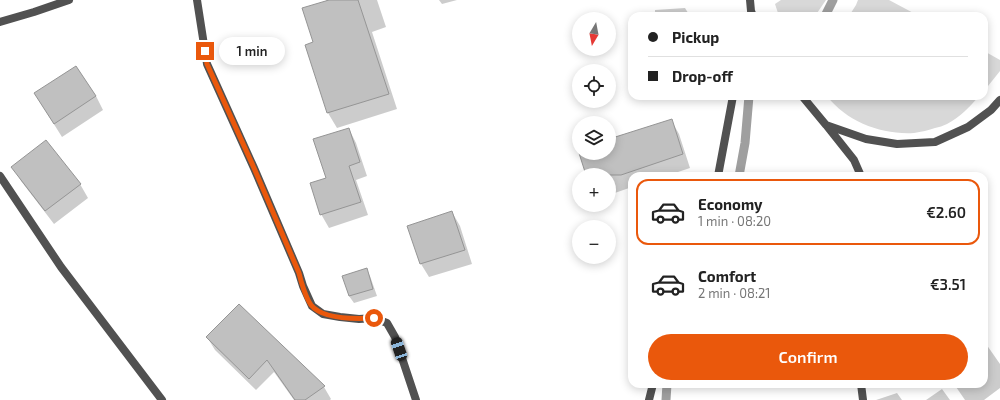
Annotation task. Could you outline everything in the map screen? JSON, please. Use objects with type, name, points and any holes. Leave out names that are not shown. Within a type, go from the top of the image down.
[{"type":"street","points":[[0,22],[69,0]]},
{"type":"street","points":[[197,0],[207,64],[254,168],[299,273],[302,286],[312,306],[323,314],[358,319],[374,318],[387,323],[395,337],[416,400]]},
{"type":"street","points":[[750,0],[751,12]]},
{"type":"street","points":[[719,172],[732,100]]},
{"type":"street","points":[[805,100],[854,160],[859,172]]},
{"type":"street","points":[[826,125],[866,139],[896,144],[935,142],[968,127],[991,110],[1000,100]]},
{"type":"street","points":[[0,176],[61,267],[162,400]]},
{"type":"street","points":[[649,400],[651,388]]},
{"type":"street","points":[[862,388],[863,400]]},
{"type":"shaded area","points":[[781,0],[826,0],[818,12],[778,12],[775,4]]},
{"type":"shaded area","points":[[858,0],[889,0],[912,12],[852,12]]},
{"type":"shaded area","points":[[988,53],[1000,60],[1000,71],[988,86]]},
{"type":"shaded area","points":[[831,100],[976,100],[964,112],[947,124],[914,133],[890,132],[866,125],[855,120]]},
{"type":"building","points":[[329,0],[358,0],[389,94],[327,113],[305,45],[313,42],[302,8]]},
{"type":"building","points":[[76,66],[96,96],[54,124],[34,93]]},
{"type":"building","points":[[672,119],[683,154],[621,175],[616,175],[616,168],[584,168],[581,160],[616,160],[616,137]]},
{"type":"building","points":[[349,128],[360,162],[349,166],[361,202],[320,215],[310,183],[326,178],[313,139]]},
{"type":"building","points":[[46,140],[81,184],[45,211],[11,167]]},
{"type":"building","points":[[452,211],[465,250],[420,264],[407,226]]},
{"type":"building","points":[[367,268],[373,289],[349,296],[342,276]]},
{"type":"building","points":[[239,304],[325,386],[305,400],[295,400],[267,360],[249,379],[206,337]]},
{"type":"waterway","points":[[827,12],[833,0]]},
{"type":"waterway","points":[[740,172],[745,143],[749,100]]},
{"type":"waterway","points":[[666,400],[667,388]]},
{"type":"route","points":[[205,51],[207,64],[254,168],[299,273],[302,286],[312,306],[323,314],[358,319],[374,318]]}]
